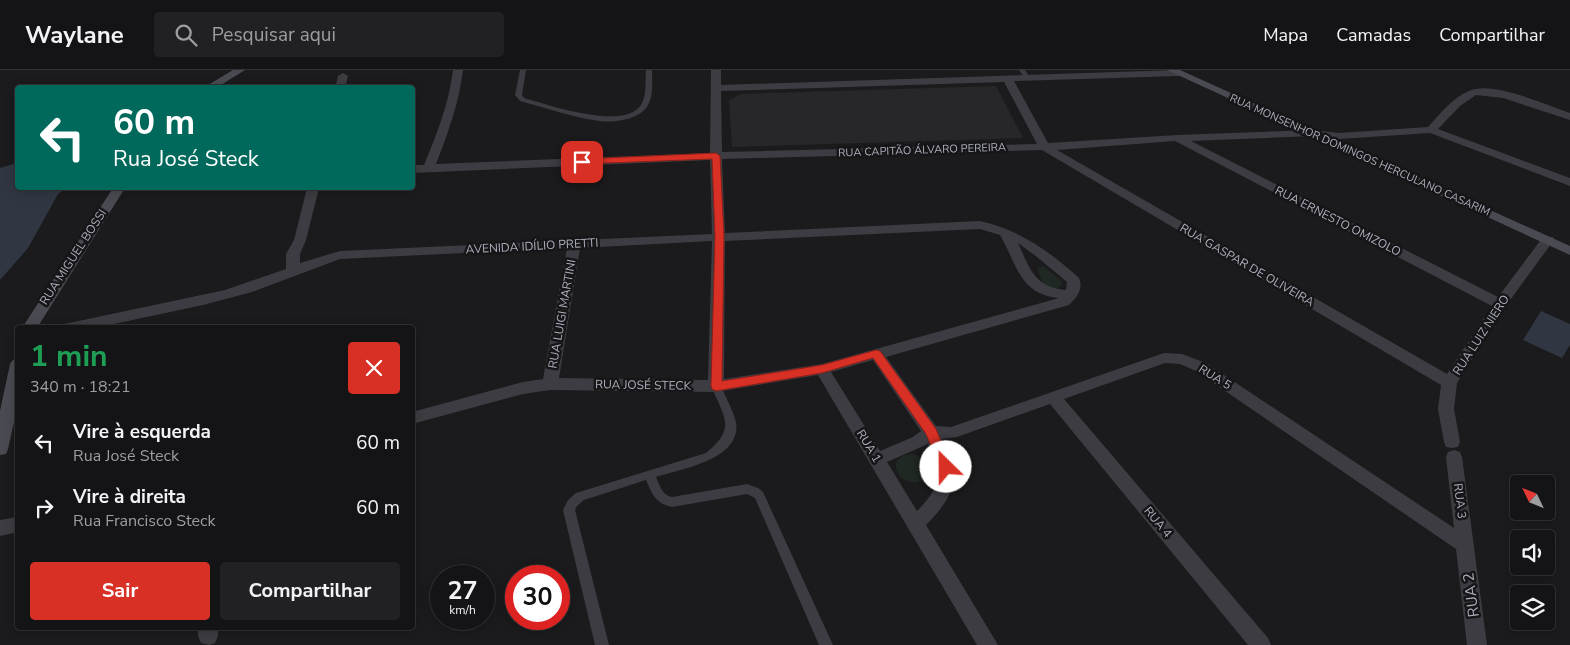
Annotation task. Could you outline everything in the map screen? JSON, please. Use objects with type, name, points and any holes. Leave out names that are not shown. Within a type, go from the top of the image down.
[{"type":"main road","points":[[213,85],[240,70]]},
{"type":"main road","name":"RUA MONSENHOR DOMINGOS HERCULANO CASARIM","points":[[1175,72],[1570,251]]},
{"type":"main road","name":"RUA MIGUEL BOSSI","points":[[31,325],[118,190]]},
{"type":"main road","points":[[0,449],[15,378]]},
{"type":"street","points":[[429,168],[452,110],[458,70]]},
{"type":"street","points":[[716,70],[716,156],[720,236],[716,386]]},
{"type":"street","points":[[897,70],[902,83]]},
{"type":"street","points":[[717,88],[1008,80],[1025,74],[1175,72]]},
{"type":"street","points":[[341,85],[343,76]]},
{"type":"street","points":[[1008,80],[1044,147]]},
{"type":"street","points":[[1570,117],[1497,93],[1482,90],[1465,97],[1431,130],[1570,182]]},
{"type":"street","name":"RUA CAPITÃO ÁLVARO PEREIRA","points":[[415,169],[716,156],[1044,147],[1177,138],[1313,133],[1339,136],[1431,130]]},
{"type":"street","name":"RUA ERNESTO OMIZOLO","points":[[1177,138],[1500,304]]},
{"type":"street","name":"RUA GASPAR DE OLIVEIRA","points":[[1044,147],[1449,383]]},
{"type":"street","points":[[293,270],[293,254],[300,240],[313,190]]},
{"type":"street","name":"AVENIDA IDÍLIO PRETTI","points":[[83,325],[215,298],[264,283],[293,270],[340,255],[980,225],[1004,230],[1045,256],[1074,281],[1071,295]]},
{"type":"street","points":[[1004,230],[1014,245],[1028,280],[1030,300],[1019,314]]},
{"type":"street","points":[[300,240],[323,259]]},
{"type":"street","name":"RUA LUIZ NIERO","points":[[1453,450],[1446,409],[1449,383],[1500,304],[1548,240]]},
{"type":"street","name":"RUA LUIGI MARTINI","points":[[550,384],[574,244]]},
{"type":"street","points":[[1020,262],[1031,256],[1045,256]]},
{"type":"street","points":[[1028,280],[1034,286],[1047,292],[1071,295]]},
{"type":"street","name":"RUA JOSÉ STECK","points":[[415,417],[523,388],[550,384],[716,386],[822,369],[1064,302],[1071,295]]},
{"type":"street","points":[[876,354],[931,432],[946,467],[943,490],[934,504],[916,523]]},
{"type":"street","name":"RUA 5","points":[[931,432],[951,433],[1164,358],[1182,359],[1201,367],[1465,545]]},
{"type":"street","name":"RUA 1","points":[[822,369],[988,645]]},
{"type":"street","name":"RUA 4","points":[[1054,398],[1261,645]]},
{"type":"street","points":[[877,459],[919,442],[931,432]]},
{"type":"street","name":"RUA 3","points":[[1453,450],[1465,545]]},
{"type":"street","points":[[0,528],[15,525]]},
{"type":"street","name":"RUA 2","points":[[1465,545],[1477,645]]},
{"type":"lane","points":[[523,70],[518,95],[522,100],[600,119],[610,119],[621,118],[642,109],[646,102],[649,70]]},
{"type":"lane","points":[[602,645],[569,510],[572,503],[580,496],[710,456],[722,447],[730,437],[731,424],[716,386]]},
{"type":"lane","points":[[649,475],[660,498],[664,502],[747,490],[754,491],[759,495],[826,645]]},
{"type":"shaded area","points":[[996,86],[1023,138],[732,147],[729,100],[741,94]]},
{"type":"shaded area","points":[[15,164],[15,190],[63,190],[58,194],[28,248],[0,280],[0,168]]},
{"type":"shaded area","points":[[1043,266],[1061,280],[1063,284],[1054,290],[1044,286],[1037,268]]},
{"type":"shaded area","points":[[1541,311],[1570,324],[1570,345],[1562,358],[1523,340]]},
{"type":"shaded area","points":[[913,454],[923,458],[930,466],[929,475],[920,481],[912,482],[899,474],[896,468],[897,462],[902,456]]},
{"type":"route","points":[[582,162],[716,156],[720,236],[716,386],[822,369],[876,354],[931,432],[946,467]]}]
